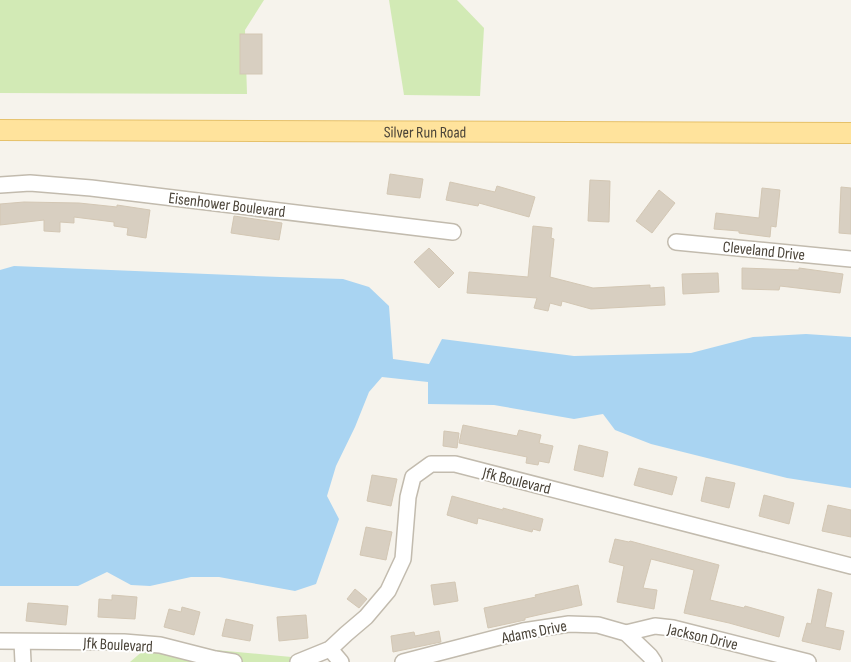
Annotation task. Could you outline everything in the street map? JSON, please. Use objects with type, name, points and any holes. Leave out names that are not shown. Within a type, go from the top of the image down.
[{"type":"main road","name":"Silver Run Road","points":[[0,130],[851,133]]},
{"type":"street","name":"Eisenhower Boulevard","points":[[0,185],[30,183],[91,188],[453,232]]},
{"type":"street","name":"Cleveland Drive","points":[[676,242],[851,259]]},
{"type":"street","name":"Jfk Boulevard","points":[[298,662],[330,649],[366,617],[388,591],[403,559],[408,497],[413,477],[431,464],[455,464],[851,566]]},
{"type":"street","name":"Adams Drive","points":[[403,662],[523,632],[569,624],[598,626],[626,632]]},
{"type":"street","name":"Jackson Drive","points":[[626,632],[655,626],[673,628],[808,662]]},
{"type":"street","points":[[626,632],[654,662]]},
{"type":"street","name":"Jfk Boulevard","points":[[0,641],[124,642],[160,646],[234,662]]},
{"type":"street","points":[[22,642],[23,662]]},
{"type":"street","points":[[330,649],[341,662]]},
{"type":"green space","points":[[0,0],[264,0],[245,30],[247,94],[0,93]]},
{"type":"green space","points":[[389,0],[457,0],[484,28],[480,96],[404,95]]},
{"type":"green space","points":[[151,644],[313,659],[315,662],[130,662]]},
{"type":"water","points":[[14,266],[343,279],[369,287],[389,306],[393,359],[429,364],[442,339],[574,356],[691,353],[753,337],[806,334],[851,337],[851,488],[787,478],[651,444],[615,430],[603,414],[574,419],[494,405],[428,404],[428,382],[382,377],[369,392],[336,466],[327,496],[339,519],[316,584],[295,591],[219,577],[191,577],[150,586],[131,585],[107,572],[78,586],[0,586],[0,270]]},
{"type":"building","points":[[240,34],[262,34],[262,74],[240,74]]},
{"type":"building","points":[[390,174],[423,179],[420,198],[387,194]]},
{"type":"building","points":[[590,180],[610,181],[609,222],[588,221]]},
{"type":"building","points":[[450,182],[495,192],[497,186],[535,197],[529,217],[479,203],[478,206],[446,200]]},
{"type":"building","points":[[841,187],[851,188],[851,234],[839,233]]},
{"type":"building","points":[[762,188],[780,190],[776,227],[771,226],[770,237],[739,233],[739,231],[714,229],[716,213],[759,218]]},
{"type":"building","points":[[659,190],[675,203],[652,233],[636,221]]},
{"type":"building","points":[[24,202],[79,203],[117,207],[117,205],[150,210],[146,238],[127,235],[128,228],[114,226],[114,222],[74,217],[74,223],[60,222],[60,232],[44,231],[44,220],[0,225],[0,204]]},
{"type":"building","points":[[234,216],[282,223],[279,240],[231,233]]},
{"type":"building","points":[[533,226],[552,228],[551,238],[554,239],[550,277],[593,288],[650,285],[650,288],[664,287],[665,305],[591,309],[562,301],[561,306],[550,303],[548,311],[534,308],[537,298],[467,293],[469,272],[528,277]]},
{"type":"building","points":[[429,248],[454,273],[439,288],[414,262]]},
{"type":"building","points":[[742,268],[799,270],[799,268],[843,274],[840,293],[780,286],[779,290],[742,289]]},
{"type":"building","points":[[718,273],[719,292],[683,294],[682,274]]},
{"type":"building","points":[[463,425],[517,436],[519,430],[541,435],[539,443],[553,446],[549,463],[539,461],[538,465],[526,463],[527,457],[459,443]]},
{"type":"building","points":[[444,431],[459,433],[457,448],[443,446]]},
{"type":"building","points":[[579,445],[608,452],[603,477],[574,470]]},
{"type":"building","points":[[639,468],[677,477],[672,495],[634,485]]},
{"type":"building","points":[[372,475],[397,479],[391,506],[367,501]]},
{"type":"building","points":[[706,477],[735,483],[729,508],[701,501]]},
{"type":"building","points":[[764,495],[794,503],[789,524],[759,516]]},
{"type":"building","points":[[452,496],[543,519],[540,531],[533,529],[532,532],[478,518],[477,524],[447,515]]},
{"type":"building","points":[[828,505],[851,510],[851,537],[822,531]]},
{"type":"building","points":[[366,527],[392,532],[386,560],[360,555]]},
{"type":"building","points":[[615,539],[630,541],[719,565],[710,600],[744,608],[745,606],[784,617],[779,637],[684,613],[694,570],[651,559],[643,588],[657,590],[654,609],[617,602],[624,566],[609,562]]},
{"type":"building","points":[[455,582],[458,601],[434,605],[431,585]]},
{"type":"building","points":[[578,585],[582,605],[488,628],[484,608],[536,597],[535,595]]},
{"type":"building","points":[[355,589],[367,599],[359,608],[347,599]]},
{"type":"building","points":[[818,589],[832,593],[825,627],[844,631],[840,650],[802,641],[807,623],[811,624]]},
{"type":"building","points":[[112,595],[137,597],[135,619],[98,617],[99,599],[112,600]]},
{"type":"building","points":[[28,603],[68,606],[66,625],[26,621]]},
{"type":"building","points":[[182,607],[200,612],[194,635],[164,627],[169,609],[181,612]]},
{"type":"building","points":[[306,615],[308,638],[279,641],[277,617]]},
{"type":"building","points":[[226,619],[253,625],[250,641],[222,636]]},
{"type":"building","points":[[439,631],[441,642],[393,652],[391,636],[414,632],[415,636]]}]
